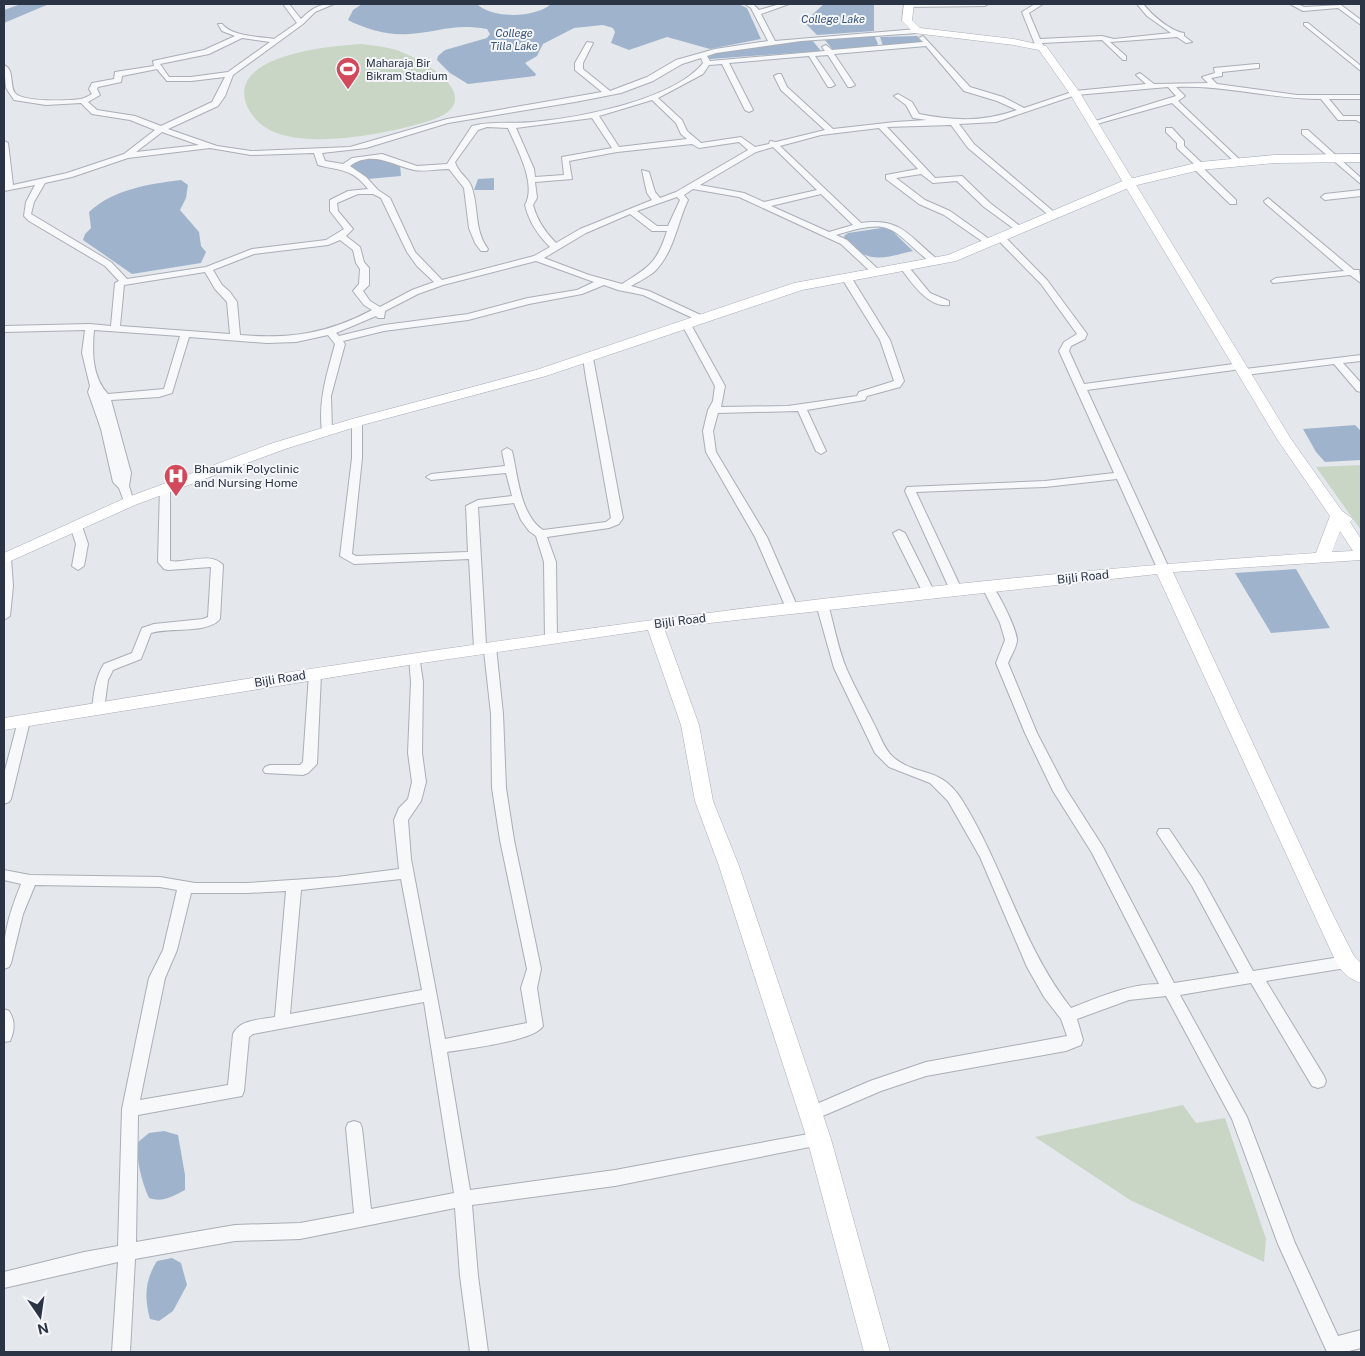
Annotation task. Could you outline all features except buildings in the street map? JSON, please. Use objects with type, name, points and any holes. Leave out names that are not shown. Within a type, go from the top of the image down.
[{"type":"main road","points":[[4,559],[165,487],[279,446],[357,422],[532,376],[799,286],[904,267],[961,254],[1129,183],[1198,166],[1237,162],[1361,158]]},
{"type":"street","points":[[286,4],[301,23]]},
{"type":"street","points":[[241,36],[206,52],[158,61],[156,63],[166,79],[191,79],[230,74],[301,23],[313,11],[331,4]]},
{"type":"street","points":[[748,4],[754,7],[772,42]]},
{"type":"street","points":[[757,13],[786,4]]},
{"type":"street","points":[[985,4],[909,5],[908,20],[967,89],[975,93],[1000,99],[1025,111]]},
{"type":"street","points":[[1019,4],[1025,12],[1040,44],[1075,93],[1243,369],[1284,440],[1361,550]]},
{"type":"street","points":[[1025,12],[1040,4]]},
{"type":"street","points":[[1140,4],[1166,27],[1180,34],[1188,42]]},
{"type":"street","points":[[1293,4],[1301,9]]},
{"type":"street","points":[[1287,10],[1339,6],[1361,23]]},
{"type":"street","points":[[1306,24],[1361,69]]},
{"type":"street","points":[[220,25],[224,30],[241,36],[275,41]]},
{"type":"street","points":[[706,63],[830,52],[918,32],[1040,44],[1102,38],[1108,40],[1180,34]]},
{"type":"street","points":[[83,101],[95,112],[132,118],[210,146],[251,153],[318,151],[366,146],[447,121],[608,93],[640,83],[679,62],[703,54],[772,42],[819,37],[927,44]]},
{"type":"street","points":[[819,37],[851,85]]},
{"type":"street","points":[[1108,40],[1106,42],[1123,58]]},
{"type":"street","points":[[589,43],[579,63],[579,70],[608,93]]},
{"type":"street","points":[[810,53],[831,85]]},
{"type":"street","points":[[484,249],[477,240],[468,186],[453,171],[452,166],[452,157],[475,128],[487,125],[511,126],[548,123],[594,115],[653,97],[694,76],[703,69],[706,63],[703,54]]},
{"type":"street","points":[[724,61],[749,110]]},
{"type":"street","points":[[1216,86],[1206,77],[1219,74],[1217,70],[1256,66]]},
{"type":"street","points":[[4,67],[8,73],[10,90],[17,98],[46,103],[83,101],[96,95],[93,89],[95,85],[118,80],[118,74],[158,67]]},
{"type":"street","points":[[127,156],[161,129],[215,104],[221,96],[230,74]]},
{"type":"street","points":[[1140,75],[1152,86]]},
{"type":"street","points":[[778,76],[784,88],[832,132]]},
{"type":"street","points":[[1093,123],[1174,100],[1181,96],[1170,85]]},
{"type":"street","points":[[4,329],[116,328],[185,335],[282,340],[329,332],[440,283],[537,258],[583,231],[631,211],[680,194],[690,186],[753,150],[773,143],[832,132],[881,126],[996,120],[1075,93],[1152,86],[1216,86],[1272,94],[1324,98],[1361,97]]},
{"type":"street","points":[[898,96],[909,104],[916,116],[954,123],[971,146],[1052,214]]},
{"type":"street","points":[[653,97],[679,122],[684,132],[699,146],[741,139],[753,150]]},
{"type":"street","points":[[1324,98],[1341,118],[1358,118],[1361,121]]},
{"type":"street","points":[[1174,100],[1206,135],[1237,162]]},
{"type":"street","points":[[594,115],[617,150]]},
{"type":"street","points":[[511,126],[528,163],[533,198],[529,205],[531,213],[542,234],[555,247]]},
{"type":"street","points":[[881,126],[922,171],[936,182],[959,178],[987,205],[1020,228]]},
{"type":"street","points":[[1168,130],[1181,143],[1180,146],[1198,166],[1233,202]]},
{"type":"street","points":[[1305,132],[1361,182]]},
{"type":"street","points":[[531,180],[569,177],[565,159],[617,150],[694,141]]},
{"type":"street","points":[[4,143],[6,188],[40,182],[95,168],[127,156],[210,146]]},
{"type":"street","points":[[773,143],[860,227]]},
{"type":"street","points":[[318,151],[321,163],[345,168],[367,181],[374,191],[387,198],[410,250],[440,283]]},
{"type":"street","points":[[345,168],[355,160],[382,156],[416,168],[452,166]]},
{"type":"street","points":[[922,171],[889,177],[922,202],[995,240],[1044,282],[1082,334],[1079,340],[1064,347],[1080,388],[1119,476],[1354,969],[1252,977],[1170,990],[1141,990],[1125,993],[1068,1016]]},
{"type":"street","points":[[646,172],[651,193],[658,201]]},
{"type":"street","points":[[40,182],[30,202],[27,214],[32,220],[108,264],[125,282]]},
{"type":"street","points":[[690,186],[731,192],[844,242],[875,271]]},
{"type":"street","points":[[116,328],[118,285],[125,282],[208,269],[252,252],[317,244],[342,236],[349,227],[334,211],[333,202],[353,193],[374,191]]},
{"type":"street","points":[[764,206],[822,191]]},
{"type":"street","points":[[1325,197],[1361,193]]},
{"type":"street","points":[[621,288],[651,270],[665,251],[684,200],[680,194]]},
{"type":"street","points":[[1268,201],[1357,272],[1361,280]]},
{"type":"street","points":[[631,211],[656,228],[672,228]]},
{"type":"street","points":[[828,235],[860,227],[892,225],[934,261]]},
{"type":"street","points":[[342,236],[357,249],[360,263],[365,268],[364,285],[358,291],[367,302],[380,311],[384,328]]},
{"type":"street","points":[[537,258],[602,282],[661,299],[702,319]]},
{"type":"street","points":[[904,267],[927,295],[946,303]]},
{"type":"street","points":[[208,269],[218,287],[232,302],[235,338]]},
{"type":"street","points":[[1276,281],[1357,272]]},
{"type":"street","points":[[713,410],[801,407],[861,398],[864,394],[892,387],[899,381],[885,340],[846,276]]},
{"type":"street","points":[[338,339],[384,328],[468,317],[528,301],[575,293],[602,282]]},
{"type":"street","points":[[686,323],[720,386],[721,394],[708,420],[708,442],[711,452],[761,537],[792,608]]},
{"type":"street","points":[[90,327],[87,353],[94,386],[93,392],[106,429],[118,482],[124,486]]},
{"type":"street","points":[[327,432],[324,400],[340,344],[338,339],[329,332]]},
{"type":"street","points":[[105,397],[159,394],[168,391],[185,335]]},
{"type":"street","points":[[542,534],[609,525],[615,522],[617,518],[607,458],[595,414],[588,358]]},
{"type":"street","points":[[1080,388],[1243,369],[1361,358]]},
{"type":"street","points":[[1336,361],[1361,389]]},
{"type":"street","points":[[94,386],[105,397],[126,473],[124,486],[129,502]]},
{"type":"street","points":[[801,407],[821,451]]},
{"type":"street","points":[[357,422],[357,458],[346,556],[348,559],[474,555]]},
{"type":"street","points":[[507,451],[518,499],[530,525],[542,534],[550,562],[551,640]]},
{"type":"street","points":[[432,477],[511,469]]},
{"type":"street","points":[[956,590],[910,491],[1036,484],[1119,476]]},
{"type":"street","points":[[98,709],[102,680],[108,667],[138,656],[146,631],[154,628],[205,623],[214,619],[218,565],[211,562],[168,566],[164,562],[165,487]]},
{"type":"street","points":[[438,1047],[527,1031],[535,1026],[529,988],[534,969],[507,840],[500,788],[497,714],[485,648],[474,555],[472,506],[478,503],[518,499]]},
{"type":"street","points":[[1338,515],[1361,531]]},
{"type":"street","points":[[1322,558],[1338,515]]},
{"type":"street","points":[[76,526],[82,544],[78,566]]},
{"type":"street","points":[[899,533],[929,593]]},
{"type":"street","name":"Bijli Road","points":[[4,724],[415,658],[654,624],[822,604],[1163,568],[1361,555]]},
{"type":"street","points":[[4,559],[7,586],[4,616]]},
{"type":"street","points":[[988,587],[1006,623],[1011,640],[1002,663],[1031,733],[1060,791],[1098,851],[1239,1117],[1267,1194],[1334,1349],[1361,1340]]},
{"type":"street","points":[[811,1114],[876,1086],[926,1069],[1066,1044],[1075,1040],[1076,1035],[1068,1016],[1043,984],[1022,941],[986,854],[959,805],[948,791],[937,782],[897,767],[888,762],[882,753],[840,668],[822,604]]},
{"type":"street","points":[[654,624],[690,725],[695,762],[704,801],[732,875],[819,1139],[877,1352]]},
{"type":"street","points":[[415,658],[417,682],[416,753],[419,782],[414,801],[400,820],[406,873],[430,995],[463,1199],[469,1276],[479,1352]]},
{"type":"street","points":[[270,770],[303,770],[310,764],[315,674]]},
{"type":"street","points":[[4,799],[24,721]]},
{"type":"street","points":[[1164,833],[1198,882],[1252,977],[1318,1081]]},
{"type":"street","points":[[4,875],[30,880],[160,882],[217,888],[294,885],[406,873]]},
{"type":"street","points":[[4,963],[16,914],[30,880]]},
{"type":"street","points":[[282,1022],[294,885]]},
{"type":"street","points":[[121,1352],[127,1251],[130,1108],[154,991],[170,950],[185,886]]},
{"type":"street","points":[[130,1108],[236,1091],[241,1034],[244,1030],[430,995]]},
{"type":"street","points":[[4,1015],[7,1020],[4,1036]]},
{"type":"street","points":[[354,1128],[364,1218]]},
{"type":"street","points":[[4,1280],[127,1251],[235,1233],[300,1232],[463,1199],[615,1178],[819,1139]]},
{"type":"green space","name":"Maharaja Bir Bikram Stadium","points":[[362,44],[395,50],[419,60],[431,68],[451,86],[455,96],[453,106],[444,114],[411,126],[376,134],[320,139],[287,136],[274,132],[258,122],[250,112],[247,106],[245,89],[251,75],[265,64],[306,51]]},
{"type":"green space","points":[[1361,465],[1361,530],[1316,467]]},
{"type":"green space","points":[[1183,1105],[1196,1123],[1225,1118],[1266,1239],[1264,1262],[1130,1200],[1035,1137]]},
{"type":"water","points":[[21,4],[49,4],[4,23],[4,10]]},
{"type":"water","name":"College Tilla Lake","points":[[362,4],[477,4],[493,12],[514,15],[535,12],[551,4],[738,4],[747,8],[761,39],[710,49],[667,37],[629,50],[611,43],[615,32],[613,28],[603,25],[574,28],[543,44],[537,56],[525,63],[536,74],[535,76],[468,84],[450,73],[437,60],[438,56],[445,50],[487,38],[490,34],[487,29],[464,27],[409,34],[386,33],[348,20],[353,10]]},
{"type":"water","name":"College Lake","points":[[824,4],[874,4],[874,31],[817,35],[804,22]]},
{"type":"water","points":[[874,35],[878,44],[874,47],[833,50],[824,39]]},
{"type":"water","points":[[917,36],[922,43],[883,46],[880,37]]},
{"type":"water","points":[[812,40],[821,51],[710,59],[705,57],[722,52]]},
{"type":"water","points":[[368,158],[387,159],[400,165],[401,176],[367,179],[344,165],[344,162]]},
{"type":"water","points":[[494,178],[494,190],[474,190],[478,179]]},
{"type":"water","points":[[181,180],[188,185],[186,198],[180,210],[199,232],[201,246],[206,252],[201,263],[132,274],[83,240],[85,234],[91,228],[89,212],[99,204],[132,189]]},
{"type":"water","points":[[888,227],[913,251],[882,257],[868,256],[861,253],[845,240],[844,236],[848,233]]},
{"type":"water","points":[[1355,425],[1361,431],[1361,460],[1325,462],[1316,452],[1303,429]]},
{"type":"water","points":[[1296,569],[1330,628],[1271,633],[1235,573]]},
{"type":"water","points":[[164,1131],[178,1135],[185,1175],[185,1190],[159,1200],[149,1198],[142,1178],[137,1143],[149,1133]]},
{"type":"water","points":[[172,1258],[181,1263],[187,1285],[173,1311],[159,1321],[150,1319],[146,1296],[150,1275],[157,1261]]},
{"type":"place","name":"Maharaja Bir Bikram Stadium","points":[[348,90]]},
{"type":"place","name":"Bhaumik Polyclinic and Nursing Home","points":[[176,497]]}]
